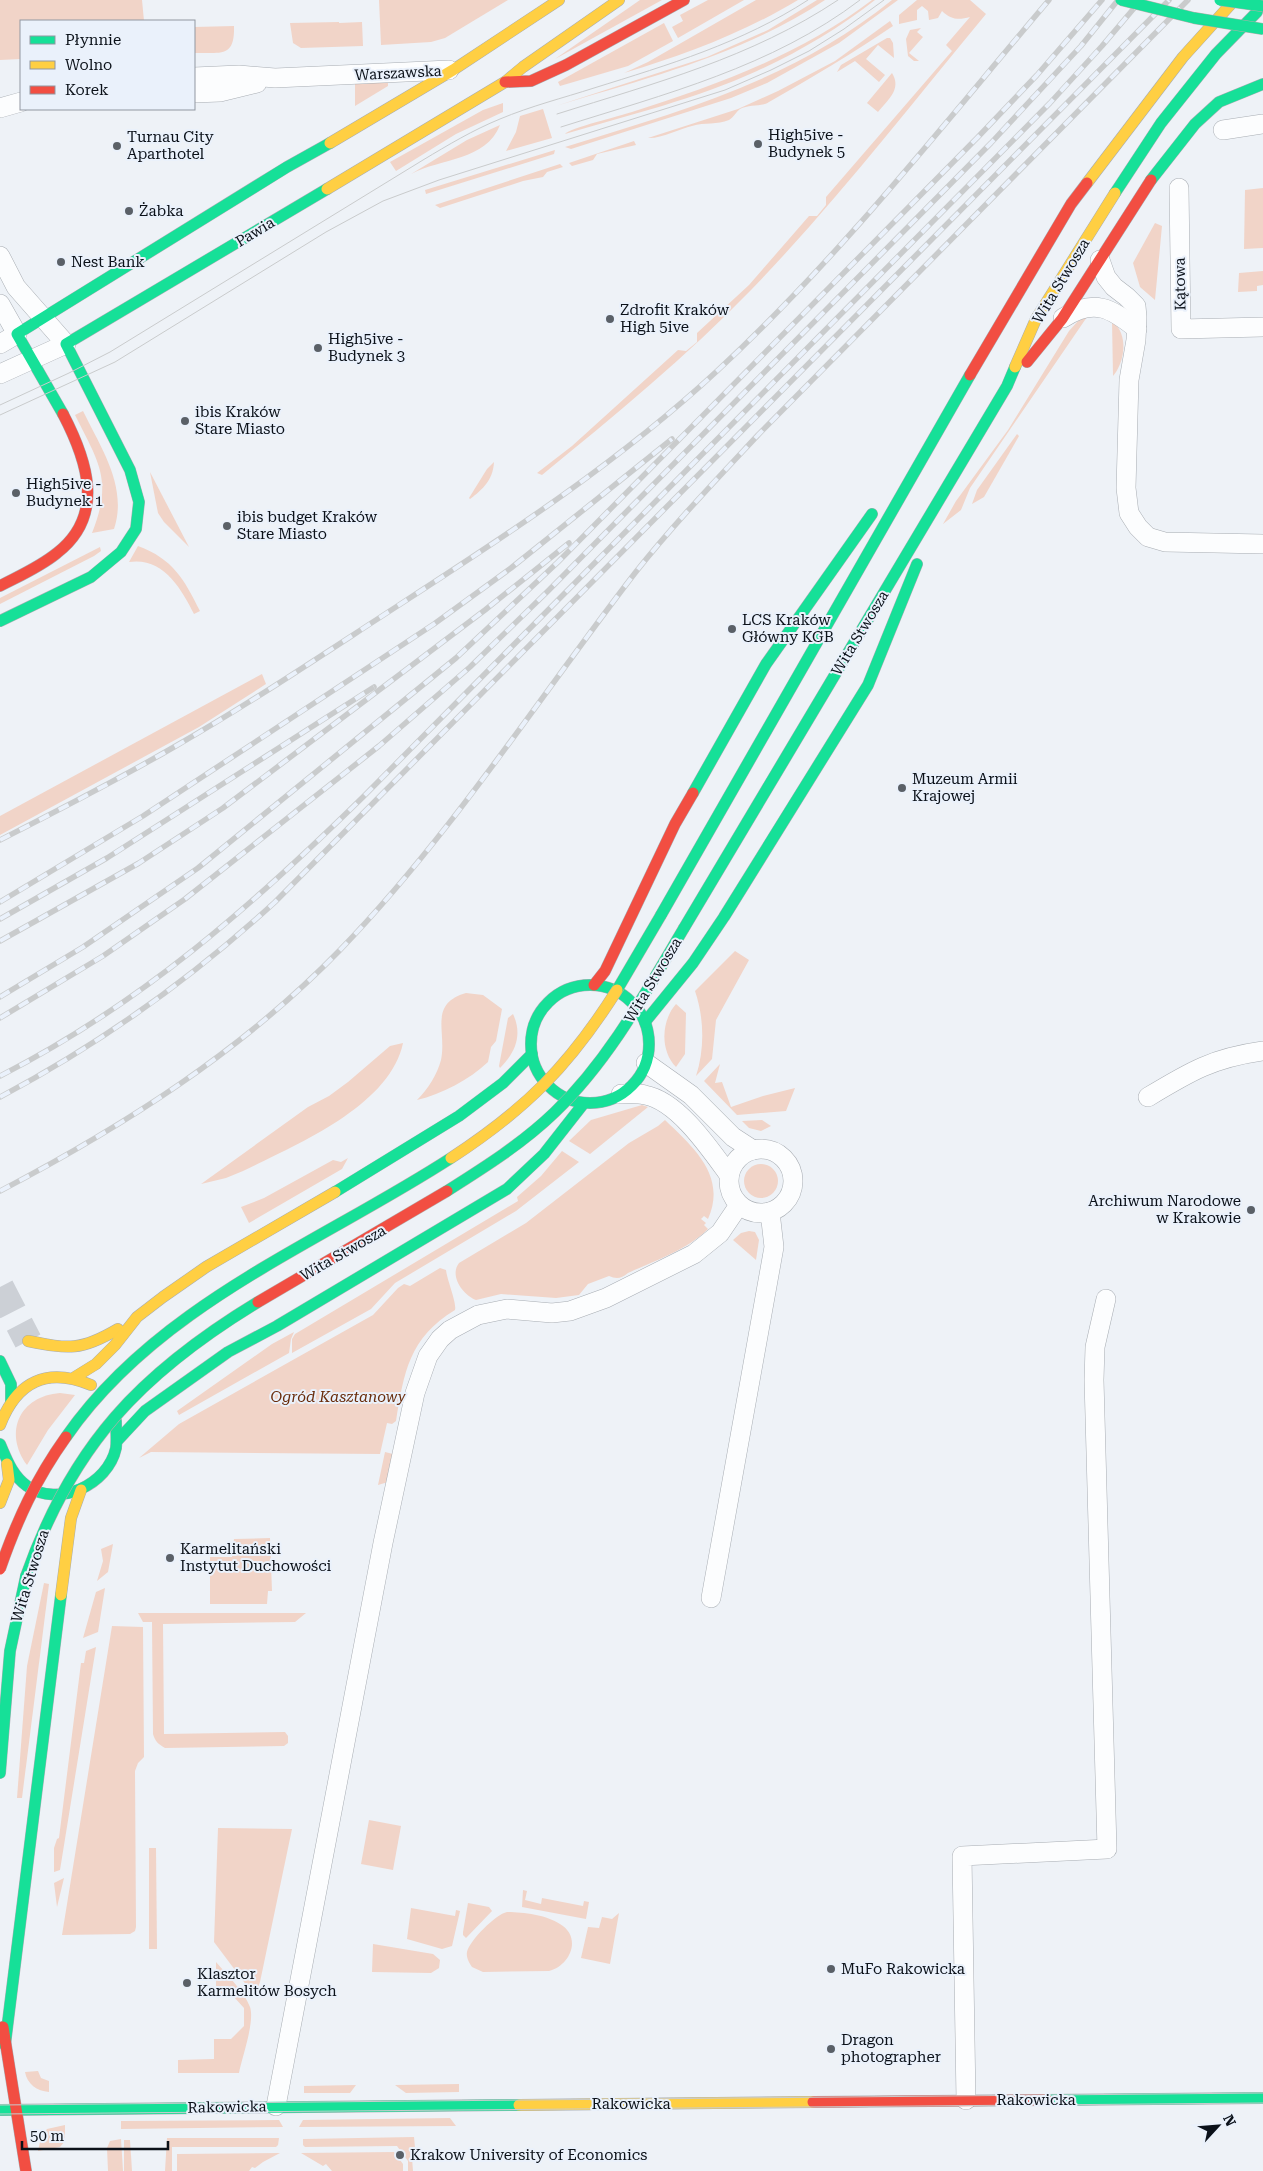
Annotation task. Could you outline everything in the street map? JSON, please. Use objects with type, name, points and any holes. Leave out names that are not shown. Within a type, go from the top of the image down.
[{"type":"main road","name":"Warszawska","points":[[452,70],[559,0]]},
{"type":"main road","points":[[505,82],[523,67],[619,0]]},
{"type":"main road","points":[[505,82],[531,81],[566,65],[683,0]]},
{"type":"main road","points":[[1121,0],[1194,18],[1263,29]]},
{"type":"main road","points":[[1220,0],[1263,6]]},
{"type":"main road","name":"Wita Stwosza","points":[[0,1569],[13,1532],[42,1470],[75,1422],[116,1376],[152,1343],[207,1303],[277,1260],[393,1194],[473,1144],[538,1092],[576,1049],[605,1009],[661,915],[939,428],[1071,204],[1183,56],[1235,0]]},
{"type":"main road","name":"Wita Stwosza","points":[[0,1773],[10,1651],[26,1576],[48,1518],[75,1469],[98,1435],[136,1393],[178,1356],[214,1330],[488,1165],[555,1112],[595,1068],[623,1030],[943,494],[1007,386],[1036,319],[1093,228],[1161,124],[1216,54],[1263,6]]},
{"type":"main road","points":[[0,586],[61,550],[74,535],[84,518],[88,503],[88,478],[81,453],[62,414],[17,334],[287,167],[362,126],[452,70]]},
{"type":"main road","name":"Pawia","points":[[66,344],[505,82]]},
{"type":"main road","points":[[1007,386],[1062,319],[1150,182],[1206,112],[1232,95],[1263,84]]},
{"type":"main road","points":[[0,621],[91,577],[120,552],[136,529],[139,502],[130,470],[66,344]]},
{"type":"main road","points":[[894,485],[939,428]]},
{"type":"main road","points":[[645,1022],[692,963],[713,932],[868,685],[922,554],[943,494]]},
{"type":"main road","points":[[594,985],[605,971],[676,824],[766,664],[877,508]]},
{"type":"main road","points":[[594,985],[610,988],[624,996],[636,1007],[645,1022],[649,1042],[646,1063],[640,1076],[621,1094],[603,1101],[584,1103],[566,1098],[550,1087],[538,1072],[532,1054],[531,1039],[534,1025],[542,1010],[553,998],[566,990],[594,985]]},
{"type":"main road","points":[[34,1353],[28,1341],[70,1348],[84,1348],[101,1340],[137,1317],[206,1267],[340,1189],[459,1116],[503,1083],[532,1054]]},
{"type":"main road","name":"Wita Stwosza","points":[[118,1440],[145,1411],[223,1355],[277,1326],[507,1189],[544,1154],[584,1103]]},
{"type":"main road","points":[[75,1377],[96,1364],[115,1345],[137,1317]]},
{"type":"main road","points":[[0,1361],[11,1384],[11,1403]]},
{"type":"main road","points":[[7,1464],[18,1480],[35,1491],[57,1495],[81,1490],[103,1474],[114,1458],[118,1440],[116,1421],[109,1404],[92,1386],[75,1377],[58,1375],[45,1369]]},
{"type":"main road","points":[[0,1425],[11,1403],[24,1388],[32,1383],[58,1375]]},
{"type":"main road","points":[[0,1444],[7,1464],[9,1480],[0,1502]]},
{"type":"main road","points":[[5,2045],[70,1518],[81,1490]]},
{"type":"main road","points":[[0,1998],[5,2045],[26,2171]]},
{"type":"main road","name":"Rakowicka","points":[[0,2110],[1263,2098]]},
{"type":"street","name":"Warszawska","points":[[195,77],[239,75],[275,78],[452,70]]},
{"type":"street","name":"Warszawska","points":[[195,93],[220,92],[275,78]]},
{"type":"street","points":[[0,108],[20,102]]},
{"type":"street","points":[[1223,130],[1263,124]]},
{"type":"street","name":"Kątowa","points":[[1179,188],[1181,329],[1263,327]]},
{"type":"street","points":[[0,256],[16,287],[42,319],[66,344]]},
{"type":"street","points":[[1100,260],[1110,282],[1136,306],[1137,329],[1129,380],[1126,488],[1129,513],[1138,527],[1148,537],[1165,542],[1263,544]]},
{"type":"street","points":[[0,304],[17,334],[0,344]]},
{"type":"street","points":[[1062,319],[1077,309],[1101,308],[1119,314],[1137,329]]},
{"type":"street","name":"Pawia","points":[[0,374],[66,344]]},
{"type":"street","points":[[1148,1097],[1196,1068],[1232,1056],[1263,1051]]},
{"type":"street","points":[[646,1063],[691,1095],[733,1136],[753,1150]]},
{"type":"street","points":[[621,1094],[646,1095],[656,1098],[677,1113],[704,1140],[729,1175]]},
{"type":"street","points":[[753,1150],[769,1150],[777,1153],[784,1158],[792,1173],[793,1181],[788,1197],[784,1204],[770,1212],[754,1212],[739,1205],[730,1191],[729,1175],[737,1159],[753,1150]]},
{"type":"street","points":[[276,2106],[383,1544],[415,1393],[428,1356],[440,1339],[450,1330],[478,1315],[507,1309],[552,1313],[570,1311],[606,1298],[694,1254],[720,1233],[739,1205]]},
{"type":"street","points":[[711,1598],[774,1247],[770,1212]]},
{"type":"street","points":[[966,2100],[962,1856],[1107,1849],[1094,1380],[1095,1348],[1106,1299]]},
{"type":"green space","points":[[0,0],[142,0],[144,20],[20,20],[20,59],[0,60]]},
{"type":"green space","points":[[379,0],[508,0],[445,38],[431,42],[381,45]]},
{"type":"green space","points":[[640,0],[662,0],[555,59]]},
{"type":"green space","points":[[708,0],[744,0],[678,38],[672,27],[683,21],[680,15]]},
{"type":"green space","points":[[756,0],[798,0],[735,33],[669,59],[624,73],[648,62]]},
{"type":"green space","points":[[817,0],[825,0],[794,19],[729,50],[695,63],[556,106],[707,57],[768,30]]},
{"type":"green space","points":[[872,0],[875,0],[818,39],[757,71],[686,98],[565,134],[585,125],[695,91],[757,66],[816,37]]},
{"type":"green space","points":[[892,0],[898,0],[839,43],[767,83],[731,98],[571,149],[565,147],[652,120],[736,90],[816,52],[854,28]]},
{"type":"green space","points":[[917,0],[970,0],[986,14],[842,189],[751,290],[701,339],[623,408],[542,475],[537,473],[572,446],[678,350],[686,351],[697,342],[697,333],[749,285],[809,216],[817,216],[826,205],[826,197],[952,51],[946,45],[970,17],[955,18],[942,11],[938,18],[929,20],[928,11],[922,6],[917,10],[917,20],[899,24],[899,15]]},
{"type":"green space","points":[[890,21],[893,26],[831,66],[766,104],[747,106],[740,109],[731,119],[724,122],[687,127],[648,138],[738,109],[778,91],[835,61]]},
{"type":"green space","points":[[362,22],[363,46],[301,48],[293,43],[290,23]]},
{"type":"green space","points":[[664,23],[673,41],[628,66],[560,86],[558,82]]},
{"type":"green space","points":[[234,26],[232,44],[224,52],[195,53],[195,27]]},
{"type":"green space","points":[[921,28],[917,32],[923,37],[909,53],[919,61],[914,61],[908,56],[906,39],[910,30]]},
{"type":"green space","points":[[890,38],[893,43],[894,58],[878,45],[866,59],[885,75],[879,82],[855,61],[837,72],[841,65]]},
{"type":"green space","points":[[892,73],[895,79],[895,89],[878,112],[867,103]]},
{"type":"green space","points":[[388,83],[388,86],[355,106],[355,84]]},
{"type":"green space","points":[[503,103],[503,112],[456,134],[396,171],[390,162],[483,110]]},
{"type":"green space","points":[[543,109],[552,138],[506,151],[516,132],[520,116]]},
{"type":"green space","points":[[500,125],[493,137],[474,152],[411,174],[467,140]]},
{"type":"green space","points":[[634,141],[636,145],[597,154],[593,160],[572,166],[569,163]]},
{"type":"green space","points":[[555,150],[554,154],[426,194],[425,190]]},
{"type":"green space","points":[[560,164],[563,167],[547,172],[543,177],[523,181],[440,208],[435,205]]},
{"type":"green space","points":[[1263,188],[1263,248],[1244,249],[1245,190]]},
{"type":"green space","points":[[1155,223],[1162,226],[1155,300],[1140,287],[1133,263]]},
{"type":"green space","points":[[1263,271],[1263,285],[1257,286],[1257,291],[1238,292],[1239,273]]},
{"type":"green space","points":[[1087,317],[970,488],[961,510],[943,524],[956,501],[1008,430],[1069,331],[1078,321]]},
{"type":"green space","points":[[1112,321],[1121,333],[1123,340],[1122,356],[1113,376]]},
{"type":"green space","points":[[83,411],[110,468],[118,498],[114,529],[92,533],[102,499],[102,485],[100,472],[91,446],[75,415]]},
{"type":"green space","points":[[1017,434],[1019,436],[984,497],[972,504],[977,490]]},
{"type":"green space","points":[[494,462],[489,479],[479,492],[470,499],[487,469]]},
{"type":"green space","points":[[150,472],[189,547],[164,522],[158,513]]},
{"type":"green space","points":[[138,546],[160,557],[176,571],[200,611],[194,614],[177,585],[161,569],[152,564],[129,562]]},
{"type":"green space","points":[[100,547],[101,551],[94,556],[0,604],[0,598]]},
{"type":"green space","points":[[262,674],[266,684],[199,727],[0,835],[0,816]]},
{"type":"green space","points":[[735,951],[749,960],[716,1020],[712,1059],[696,1076],[701,1055],[702,1022],[695,991]]},
{"type":"green space","points":[[466,993],[483,995],[502,1009],[496,1041],[491,1047],[488,1062],[455,1086],[417,1100],[432,1082],[441,1060],[443,1012],[447,1004],[454,998]]},
{"type":"green space","points":[[676,1004],[686,1013],[685,1054],[676,1067],[667,1053],[664,1036],[667,1019]]},
{"type":"green space","points":[[513,1014],[517,1029],[516,1043],[510,1056],[500,1068],[508,1018]]},
{"type":"green space","points":[[403,1043],[395,1066],[380,1086],[361,1104],[338,1121],[289,1149],[243,1171],[226,1178],[201,1184],[308,1107],[329,1096],[390,1046]]},
{"type":"green space","points":[[720,1064],[715,1083],[722,1082],[731,1107],[795,1088],[786,1111],[737,1115],[704,1081]]},
{"type":"green space","points":[[642,1105],[648,1107],[590,1154],[569,1141],[591,1120]]},
{"type":"green space","points":[[665,1120],[696,1152],[710,1176],[713,1189],[713,1204],[708,1219],[704,1216],[701,1219],[706,1223],[704,1225],[708,1229],[700,1236],[680,1249],[621,1277],[609,1276],[588,1284],[579,1295],[556,1298],[501,1294],[476,1300],[462,1290],[456,1274],[456,1268],[459,1263],[526,1223],[629,1143]]},
{"type":"green space","points":[[762,1120],[771,1126],[761,1131],[749,1128],[742,1121]]},
{"type":"green space","points":[[562,1151],[579,1162],[516,1211],[395,1283],[371,1309],[292,1353],[292,1339],[295,1334],[518,1201],[517,1197],[541,1176]]},
{"type":"green space","points":[[348,1158],[342,1169],[249,1223],[241,1207],[264,1198],[333,1160],[341,1162]]},
{"type":"green space","points":[[761,1164],[773,1169],[778,1181],[773,1193],[761,1198],[749,1193],[744,1181],[749,1169]]},
{"type":"green space","points":[[755,1232],[759,1240],[756,1260],[733,1240],[741,1233]]},
{"type":"green space","name":"Ogród Kasztanowy","points":[[440,1268],[446,1270],[455,1302],[455,1310],[428,1332],[411,1358],[402,1387],[396,1421],[392,1424],[387,1423],[380,1454],[151,1452],[139,1458],[179,1424],[373,1315],[398,1288],[404,1284],[410,1286]]},
{"type":"green space","points":[[294,1332],[289,1353],[179,1415],[177,1411],[272,1344]]},
{"type":"green space","points":[[60,1393],[75,1395],[48,1430],[27,1465],[20,1453],[16,1440],[16,1429],[20,1418],[26,1408],[35,1401]]},
{"type":"green space","points":[[385,1452],[393,1454],[388,1482],[378,1485]]},
{"type":"green space","points":[[270,1538],[272,1591],[268,1591],[267,1604],[210,1604],[210,1557],[232,1557],[234,1539]]},
{"type":"green space","points":[[113,1544],[108,1572],[97,1581],[103,1561],[101,1549]]},
{"type":"green space","points":[[44,1583],[49,1584],[22,1798],[17,1798],[27,1666]]},
{"type":"green space","points":[[105,1588],[98,1632],[83,1638],[96,1592]]},
{"type":"green space","points":[[138,1613],[306,1613],[295,1622],[163,1624],[164,1734],[285,1732],[288,1736],[288,1743],[284,1746],[165,1748],[159,1744],[153,1734],[152,1622],[143,1622]]},
{"type":"green space","points":[[112,1626],[143,1627],[144,1757],[138,1763],[135,1771],[136,1927],[135,1931],[130,1934],[62,1935]]},
{"type":"green space","points":[[96,1647],[60,1870],[54,1872],[54,1848],[59,1838],[81,1663],[84,1663],[86,1651]]},
{"type":"green space","points":[[369,1820],[401,1826],[393,1870],[361,1864]]},
{"type":"green space","points":[[218,1828],[292,1829],[260,1982],[258,1987],[251,1990],[214,1942]]},
{"type":"green space","points":[[149,1848],[156,1848],[157,1949],[149,1949]]},
{"type":"green space","points":[[64,1878],[57,1907],[54,1883]]},
{"type":"green space","points":[[523,1890],[527,1891],[525,1900],[541,1904],[542,1898],[583,1906],[584,1901],[589,1902],[586,1919],[522,1907]]},
{"type":"green space","points":[[468,1903],[489,1907],[492,1911],[466,1938],[463,1932]]},
{"type":"green space","points":[[411,1908],[455,1916],[456,1910],[460,1911],[452,1946],[442,1949],[407,1939]]},
{"type":"green space","points":[[507,1912],[541,1916],[560,1924],[571,1936],[571,1950],[568,1957],[557,1968],[549,1971],[483,1972],[472,1967],[467,1956],[469,1947],[490,1923]]},
{"type":"green space","points":[[619,1913],[610,1964],[581,1958],[588,1927],[599,1928],[602,1917],[612,1919]]},
{"type":"green space","points":[[373,1944],[433,1954],[440,1960],[439,1968],[431,1973],[372,1972]]},
{"type":"green space","points":[[216,1962],[240,1989],[250,2007],[250,2030],[239,2073],[178,2073],[178,2060],[214,2059],[214,2039],[231,2039],[244,2026],[244,2008],[234,1997],[216,1993]]},
{"type":"green space","points":[[38,2071],[41,2078],[49,2081],[49,2092],[40,2090],[30,2083],[25,2072]]},
{"type":"green space","points":[[459,2084],[459,2092],[406,2093],[395,2085]]},
{"type":"green space","points":[[356,2085],[350,2093],[304,2093],[304,2086]]},
{"type":"green space","points":[[450,2118],[456,2126],[299,2127],[303,2120]]},
{"type":"green space","points":[[279,2120],[283,2127],[121,2129],[121,2121]]},
{"type":"green space","points":[[65,2125],[65,2141],[60,2147],[38,2151],[41,2137],[47,2129]]},
{"type":"green space","points":[[414,2137],[416,2158],[412,2158],[413,2171],[408,2171],[408,2161],[397,2146],[305,2147],[303,2145],[303,2139]]},
{"type":"green space","points":[[167,2138],[279,2138],[276,2147],[172,2147],[172,2171],[165,2171]]},
{"type":"green space","points":[[121,2139],[123,2171],[108,2171],[107,2148],[110,2141]]},
{"type":"green space","points":[[124,2140],[130,2140],[132,2171],[124,2171]]},
{"type":"green space","points":[[394,2152],[403,2164],[403,2171],[332,2171],[326,2164],[323,2166],[301,2153]]},
{"type":"green space","points":[[280,2153],[255,2168],[252,2167],[249,2171],[177,2171],[177,2154]]},
{"type":"tunnel","points":[[0,1287],[28,1341]]},
{"type":"tram line","points":[[0,405],[110,352],[451,143],[480,128],[523,110],[704,52],[757,29],[808,0]]},
{"type":"tram line","points":[[557,114],[666,80],[737,53],[771,38],[838,0]]},
{"type":"tram line","points":[[561,127],[678,90],[754,61],[826,23],[860,0]]},
{"type":"tram line","points":[[0,415],[115,362],[326,232],[383,201],[439,180],[725,90],[809,51],[884,0]]},
{"type":"tram line","points":[[0,2105],[1263,2093]]},
{"type":"tram line","points":[[0,2114],[1263,2103]]},
{"type":"railway","points":[[0,840],[131,771],[260,695],[523,523],[603,466],[642,435],[717,371],[805,283],[889,190],[1049,0]]},
{"type":"railway","points":[[0,997],[83,947],[198,868],[456,658],[558,562],[978,137],[1037,75],[1102,0]]},
{"type":"railway","points":[[0,1018],[103,956],[185,899],[379,746],[470,667],[548,591],[991,143],[1081,46],[1118,0]]},
{"type":"railway","points":[[0,1076],[52,1048],[148,985],[237,914],[321,837],[363,797],[1050,103],[1141,0]]},
{"type":"railway","points":[[0,1097],[37,1077],[144,1009],[211,958],[275,902],[1169,0]]},
{"type":"railway","points":[[0,1191],[92,1140],[180,1084],[263,1021],[340,950],[381,906],[457,813],[635,573],[680,520],[758,435],[1188,0]]},
{"type":"railway","points":[[0,902],[143,816],[434,624],[511,568],[672,439]]},
{"type":"railway","points":[[0,941],[139,863],[223,808],[485,610],[569,543]]},
{"type":"railway","points":[[0,919],[107,858],[374,687]]},
{"type":"traffic: fast","points":[[1121,0],[1194,18],[1263,29]]},
{"type":"traffic: fast","points":[[1220,0],[1263,6]]},
{"type":"traffic: fast","points":[[1115,193],[1161,123],[1216,54],[1257,12]]},
{"type":"traffic: fast","points":[[1151,180],[1195,124],[1219,102],[1263,84]]},
{"type":"traffic: fast","points":[[63,414],[17,334],[287,167],[330,143]]},
{"type":"traffic: fast","points":[[0,621],[91,577],[121,552],[136,529],[139,502],[130,470],[66,344],[327,189]]},
{"type":"traffic: fast","points":[[684,928],[1007,386],[1015,367]]},
{"type":"traffic: fast","points":[[661,915],[970,375]]},
{"type":"traffic: fast","points":[[693,793],[766,664],[872,514]]},
{"type":"traffic: fast","points":[[645,1022],[693,963],[724,917],[868,685],[917,564]]},
{"type":"traffic: fast","points":[[617,990],[661,915]]},
{"type":"traffic: fast","points":[[447,1191],[489,1164],[530,1134],[574,1092],[610,1048],[684,928]]},
{"type":"traffic: fast","points":[[590,985],[601,986],[623,995],[639,1011],[648,1033],[649,1044],[648,1055],[639,1077],[623,1093],[601,1102],[590,1103],[579,1102],[557,1093],[541,1077],[532,1055],[531,1044],[532,1033],[541,1011],[557,995],[579,986],[590,985]]},
{"type":"traffic: fast","points":[[335,1192],[459,1116],[503,1083],[532,1054]]},
{"type":"traffic: fast","points":[[118,1440],[145,1411],[228,1352],[277,1326],[507,1189],[544,1154],[584,1103]]},
{"type":"traffic: fast","points":[[66,1437],[104,1390],[147,1349],[194,1313],[244,1280],[451,1158]]},
{"type":"traffic: fast","points":[[26,1576],[44,1530],[65,1488],[89,1450],[115,1416],[145,1385],[179,1356],[258,1302]]},
{"type":"traffic: fast","points":[[0,1361],[11,1384],[11,1403]]},
{"type":"traffic: fast","points":[[0,1444],[14,1472],[27,1486],[39,1492],[53,1495],[67,1493],[80,1489],[103,1473],[111,1461],[116,1448],[116,1421]]},
{"type":"traffic: fast","points":[[0,1773],[10,1651],[26,1576]]},
{"type":"traffic: fast","points":[[5,2045],[61,1595]]},
{"type":"traffic: fast","points":[[1047,2100],[1263,2098]]},
{"type":"traffic: fast","points":[[0,2110],[519,2105]]},
{"type":"traffic: slow","points":[[330,143],[453,70],[559,0]]},
{"type":"traffic: slow","points":[[327,189],[505,82],[523,67],[619,0]]},
{"type":"traffic: slow","points":[[1087,183],[1183,57],[1230,5]]},
{"type":"traffic: slow","points":[[1015,367],[1036,319],[1115,193]]},
{"type":"traffic: slow","points":[[451,1158],[502,1122],[544,1084],[581,1041],[617,990]]},
{"type":"traffic: slow","points":[[75,1377],[96,1364],[115,1345],[137,1317],[163,1297],[206,1267],[335,1192]]},
{"type":"traffic: slow","points":[[28,1341],[65,1347],[84,1345],[118,1329]]},
{"type":"traffic: slow","points":[[0,1425],[15,1398],[25,1388],[35,1382],[47,1378],[61,1377],[91,1385]]},
{"type":"traffic: slow","points":[[0,1503],[9,1480],[7,1464]]},
{"type":"traffic: slow","points":[[61,1595],[71,1518],[81,1490]]},
{"type":"traffic: slow","points":[[519,2105],[813,2102]]},
{"type":"traffic: jam","points":[[505,82],[531,81],[566,65],[684,0]]},
{"type":"traffic: jam","points":[[1027,362],[1062,319],[1151,180]]},
{"type":"traffic: jam","points":[[970,375],[1071,204],[1087,183]]},
{"type":"traffic: jam","points":[[0,586],[37,567],[57,553],[72,538],[82,522],[87,504],[85,468],[72,432],[63,414]]},
{"type":"traffic: jam","points":[[594,985],[605,971],[675,824],[693,793]]},
{"type":"traffic: jam","points":[[258,1302],[447,1191]]},
{"type":"traffic: jam","points":[[0,1569],[28,1500],[45,1468],[66,1437]]},
{"type":"traffic: jam","points":[[3,2027],[26,2171]]},
{"type":"traffic: jam","points":[[813,2102],[1047,2100]]},
{"type":"place","name":"High5ive - Budynek 5","points":[[758,144]]},
{"type":"place","name":"Turnau City Aparthotel","points":[[117,146]]},
{"type":"place","name":"Żabka","points":[[129,211]]},
{"type":"place","name":"Nest Bank","points":[[61,262]]},
{"type":"place","name":"Zdrofit Kraków High 5ive","points":[[610,319]]},
{"type":"place","name":"High5ive - Budynek 3","points":[[318,348]]},
{"type":"place","name":"ibis Kraków Stare Miasto","points":[[185,421]]},
{"type":"place","name":"High5ive - Budynek 1","points":[[16,493]]},
{"type":"place","name":"ibis budget Kraków Stare Miasto","points":[[227,526]]},
{"type":"place","name":"LCS Kraków Główny KGB","points":[[732,629]]},
{"type":"place","name":"Muzeum Armii Krajowej","points":[[902,788]]},
{"type":"place","name":"Archiwum Narodowe w Krakowie","points":[[1251,1210]]},
{"type":"place","name":"Karmelitański Instytut Duchowości","points":[[170,1558]]},
{"type":"place","name":"MuFo Rakowicka","points":[[831,1969]]},
{"type":"place","name":"Klasztor Karmelitów Bosych","points":[[187,1983]]},
{"type":"place","name":"Dragon photographer","points":[[831,2049]]},
{"type":"place","name":"Krakow University of Economics","points":[[400,2155]]}]
